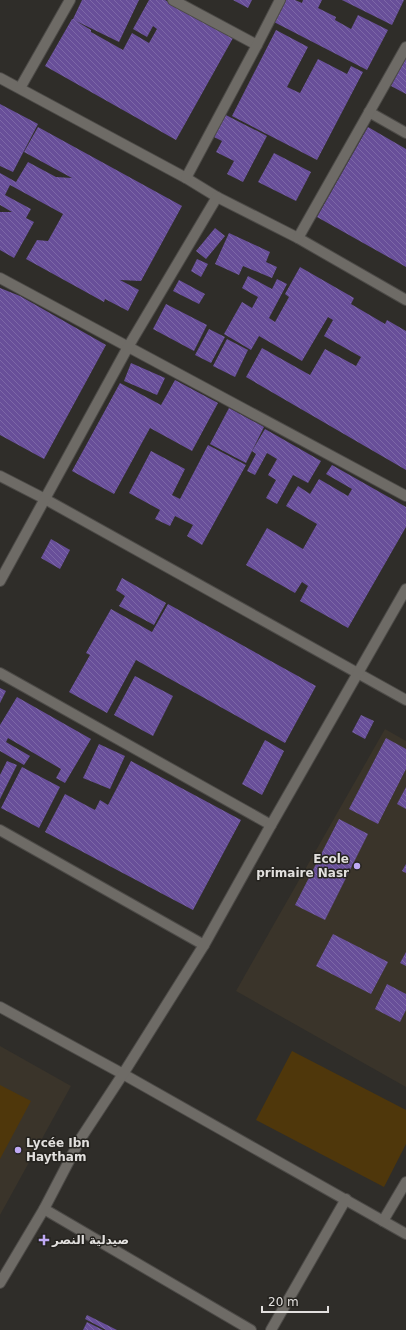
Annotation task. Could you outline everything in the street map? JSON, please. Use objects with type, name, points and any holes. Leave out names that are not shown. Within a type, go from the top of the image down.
[{"type":"street","points":[[20,88],[70,0]]},
{"type":"street","points":[[173,0],[257,45]]},
{"type":"street","points":[[186,178],[280,0]]},
{"type":"street","points":[[298,238],[406,47]]},
{"type":"street","points":[[0,78],[186,178],[217,197],[298,238],[406,300]]},
{"type":"street","points":[[370,112],[406,132]]},
{"type":"street","points":[[0,581],[128,347],[217,197]]},
{"type":"street","points":[[0,278],[406,496]]},
{"type":"street","points":[[0,476],[45,499],[406,700]]},
{"type":"street","points":[[0,1283],[44,1209],[81,1138],[204,945],[271,824],[406,590]]},
{"type":"street","points":[[0,673],[271,824]]},
{"type":"street","points":[[0,830],[204,945]]},
{"type":"street","points":[[0,1007],[123,1074],[406,1234]]},
{"type":"street","points":[[383,1221],[406,1182]]},
{"type":"street","points":[[271,1330],[346,1199]]},
{"type":"street","points":[[44,1209],[251,1330]]},
{"type":"shaded area","name":"Ecole primaire Nasr","points":[[385,729],[406,741],[406,1087],[236,991]]},
{"type":"shaded area","name":"Lycée Ibn Haytham","points":[[0,1046],[71,1086],[0,1215]]},
{"type":"shaded area","points":[[292,1051],[406,1110],[406,1144],[384,1187],[256,1120]]},
{"type":"shaded area","points":[[0,1085],[31,1101],[0,1159]]},
{"type":"building","points":[[82,0],[139,0],[119,42],[76,21],[91,30],[91,32],[123,50],[132,33],[149,43],[157,29],[153,26],[147,37],[133,29],[149,0],[165,0],[233,38],[176,140],[45,66],[73,19]]},
{"type":"building","points":[[233,0],[252,0],[248,8]]},
{"type":"building","points":[[285,0],[295,0],[302,3],[303,0],[322,0],[318,8],[336,17],[335,20],[351,29],[358,15],[388,30],[367,70],[274,22]]},
{"type":"building","points":[[342,0],[404,0],[392,25]]},
{"type":"building","points":[[276,30],[308,47],[287,87],[300,93],[318,59],[347,74],[351,66],[363,72],[317,160],[232,116]]},
{"type":"building","points":[[406,57],[406,94],[391,86]]},
{"type":"building","points":[[0,104],[38,124],[13,172],[0,166]]},
{"type":"building","points":[[222,113],[267,136],[243,182],[227,174],[234,161],[216,152],[222,141],[210,135]]},
{"type":"building","points":[[38,127],[182,206],[141,281],[120,280],[139,290],[128,311],[105,299],[104,302],[26,259],[37,240],[48,241],[63,214],[10,185],[5,195],[31,209],[26,218],[34,222],[14,258],[0,250],[0,212],[12,212],[0,205],[0,173],[16,182],[28,162],[56,177],[72,178],[24,152]]},
{"type":"building","points":[[368,127],[406,149],[406,267],[317,217]]},
{"type":"building","points":[[274,153],[311,172],[296,201],[258,182]]},
{"type":"building","points":[[215,228],[225,236],[206,259],[196,251]]},
{"type":"building","points":[[229,233],[270,252],[266,262],[277,267],[272,278],[243,266],[239,275],[215,264]]},
{"type":"building","points":[[197,259],[208,264],[201,277],[191,271]]},
{"type":"building","points":[[300,267],[354,298],[351,304],[385,324],[387,320],[406,331],[406,470],[246,377],[262,348],[310,375],[325,349],[356,366],[361,357],[324,336],[333,320],[328,317],[302,361],[259,336],[251,350],[224,334],[242,302],[252,308],[258,297],[242,288],[248,276],[272,289],[277,279],[287,284],[269,318],[275,322],[289,297],[285,294]]},
{"type":"building","points":[[179,280],[205,294],[199,304],[173,291]]},
{"type":"building","points":[[0,288],[20,296],[106,345],[44,459],[0,435]]},
{"type":"building","points":[[166,304],[207,325],[194,351],[153,329]]},
{"type":"building","points":[[209,329],[225,337],[211,363],[195,355]]},
{"type":"building","points":[[227,339],[248,350],[235,377],[213,366]]},
{"type":"building","points":[[131,363],[165,378],[157,395],[124,381]]},
{"type":"building","points":[[175,380],[218,403],[192,451],[150,428],[114,494],[72,471],[120,383],[161,405]]},
{"type":"building","points":[[229,408],[264,427],[246,463],[210,444]]},
{"type":"building","points":[[265,429],[321,461],[308,483],[293,475],[277,504],[266,498],[276,480],[268,475],[277,459],[267,453],[255,475],[247,471],[256,454],[252,451]]},
{"type":"building","points":[[208,445],[246,465],[202,545],[187,536],[193,525],[175,516],[170,526],[155,519],[160,510],[129,493],[151,451],[185,469],[172,495],[180,499]]},
{"type":"building","points":[[332,465],[406,507],[406,527],[348,628],[300,601],[308,586],[302,582],[295,593],[246,565],[267,528],[303,549],[317,524],[286,506],[298,486],[310,494],[319,479],[348,496],[352,489],[326,474]]},
{"type":"building","points":[[51,539],[70,550],[60,569],[41,558]]},
{"type":"building","points":[[122,578],[166,603],[154,625],[119,606],[125,596],[116,590]]},
{"type":"building","points":[[168,604],[316,686],[285,743],[136,660],[107,713],[69,692],[90,655],[86,653],[111,609],[152,632]]},
{"type":"building","points":[[135,676],[173,696],[153,736],[114,715]]},
{"type":"building","points":[[0,688],[6,691],[0,703]]},
{"type":"building","points":[[17,697],[91,739],[65,783],[56,778],[61,769],[8,738],[6,742],[30,756],[24,765],[0,751],[0,725]]},
{"type":"building","points":[[361,715],[374,721],[365,739],[352,732]]},
{"type":"building","points":[[386,738],[406,749],[406,769],[378,824],[349,809]]},
{"type":"building","points":[[265,740],[284,751],[262,795],[242,784]]},
{"type":"building","points":[[99,744],[125,756],[110,789],[83,778]]},
{"type":"building","points":[[7,761],[17,765],[0,799],[0,775]]},
{"type":"building","points":[[131,761],[241,820],[193,910],[45,832],[65,794],[95,810],[100,800],[108,805]]},
{"type":"building","points":[[22,767],[60,787],[39,828],[1,808]]},
{"type":"building","points":[[406,787],[406,809],[397,804]]},
{"type":"building","points":[[339,819],[368,834],[325,920],[295,905]]},
{"type":"building","points":[[406,864],[406,873],[402,871]]},
{"type":"building","points":[[333,934],[388,962],[371,994],[316,966]]},
{"type":"building","points":[[406,952],[406,966],[400,963]]},
{"type":"building","points":[[387,984],[406,994],[406,1010],[400,1022],[375,1009]]},
{"type":"building","points":[[87,1315],[117,1330],[106,1330],[85,1319]]},
{"type":"building","points":[[87,1322],[103,1330],[83,1330]]},
{"type":"place","name":"Ecole primaire Nasr","points":[[357,866]]},
{"type":"place","name":"Lycée Ibn Haytham","points":[[18,1150]]},
{"type":"place","name":"صيدلية النصر","points":[[44,1240]]}]
